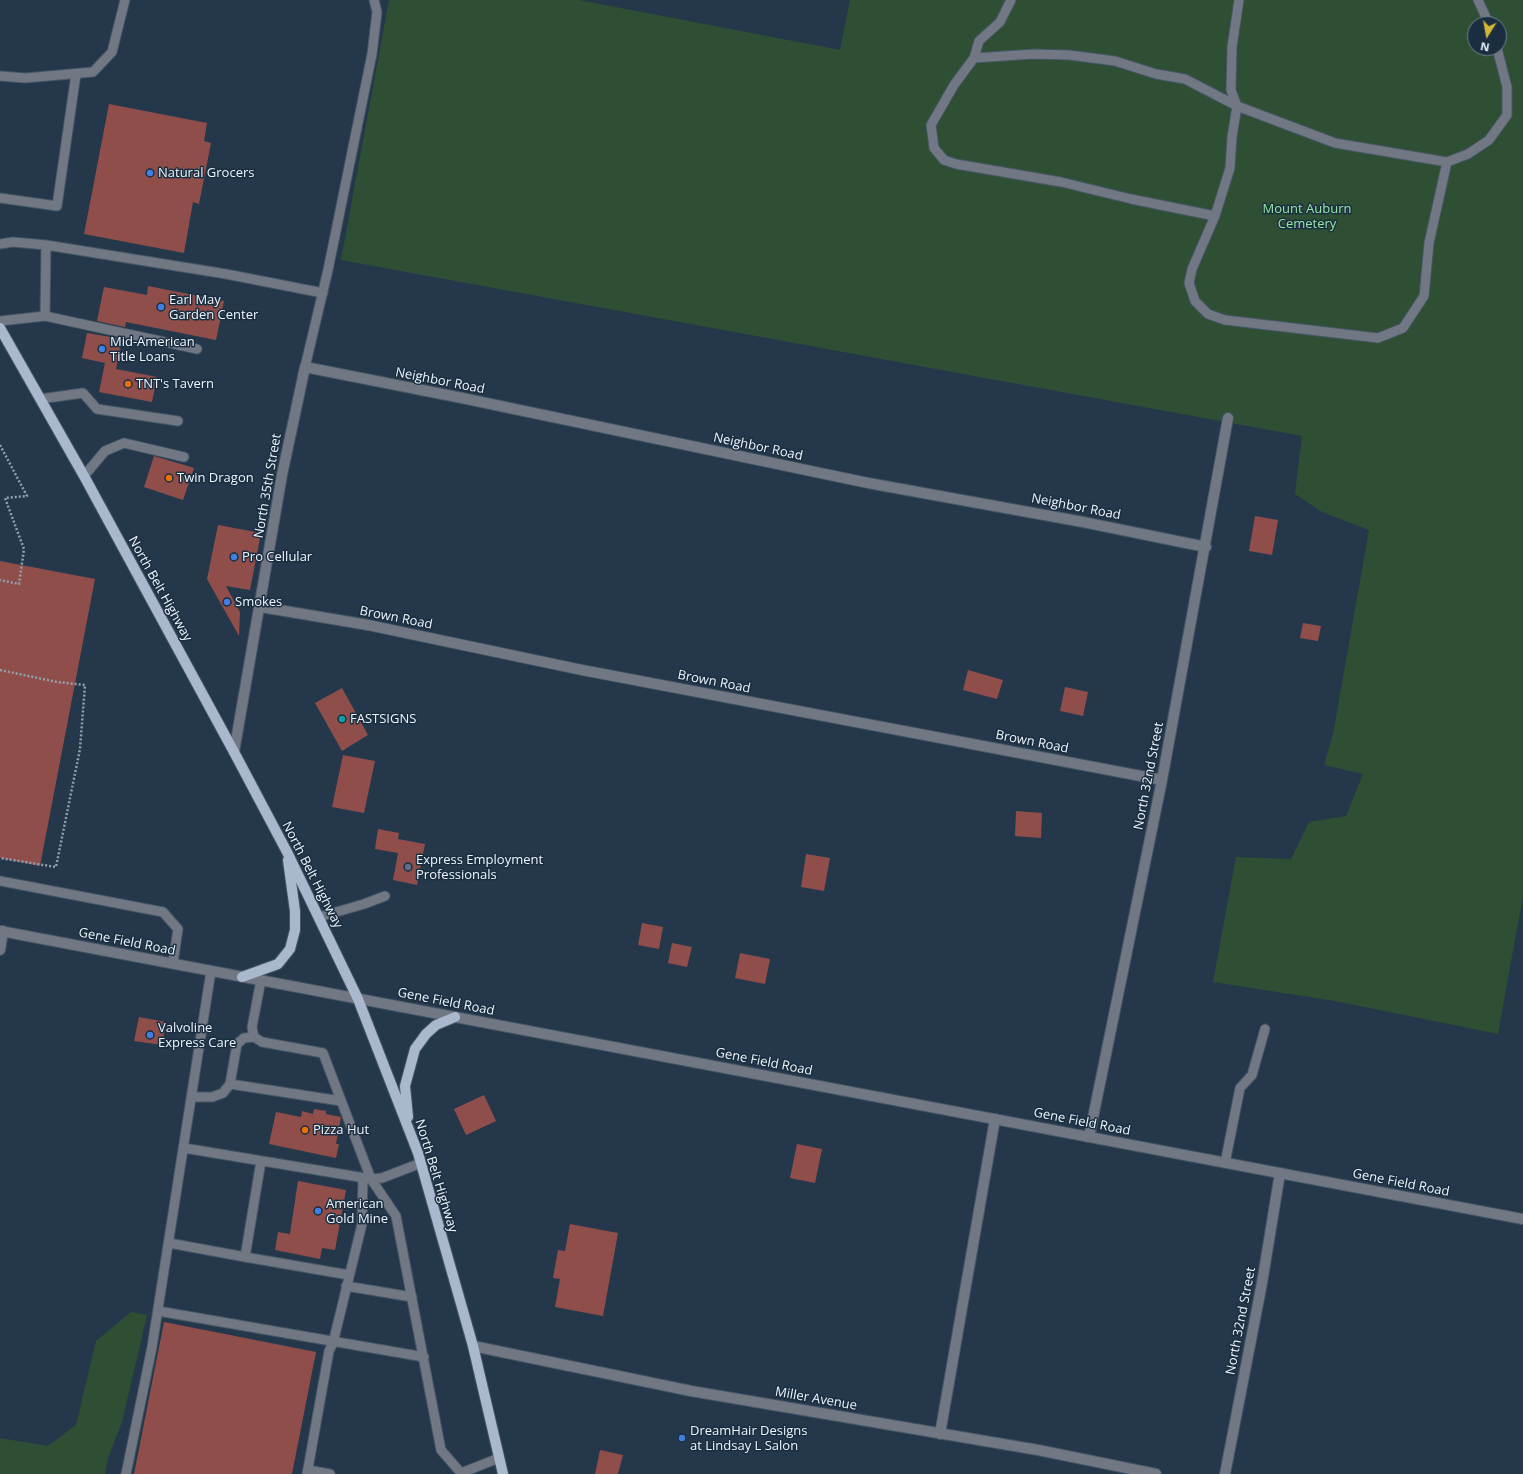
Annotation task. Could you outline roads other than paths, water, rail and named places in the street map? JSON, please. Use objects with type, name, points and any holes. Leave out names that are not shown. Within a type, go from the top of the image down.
[{"type":"main road","name":"North Belt Highway","points":[[0,328],[84,476],[234,752],[287,852],[358,999],[421,1163],[473,1346],[503,1474]]},
{"type":"main road","points":[[242,977],[278,964],[290,949],[295,930],[295,911],[291,891],[287,852]]},
{"type":"main road","points":[[409,1129],[405,1086],[415,1049],[426,1034],[436,1025],[455,1017]]},
{"type":"street","name":"Neighbor Road","points":[[305,367],[478,401],[868,483],[1206,546]]},
{"type":"street","name":"North 35th Street","points":[[234,752],[261,607],[282,475],[305,367]]},
{"type":"street","name":"North 32nd Street","points":[[1089,1137],[1162,780],[1206,546],[1228,418]]},
{"type":"street","name":"Brown Road","points":[[261,607],[368,625],[582,670],[1162,780]]},
{"type":"street","name":"Gene Field Road","points":[[2,931],[1523,1219]]},
{"type":"street","points":[[0,950],[2,931]]},
{"type":"street","points":[[940,1434],[995,1119]]},
{"type":"street","name":"North 32nd Street","points":[[1225,1474],[1262,1283],[1280,1173]]},
{"type":"street","name":"Miller Avenue","points":[[473,1346],[691,1390],[1038,1450],[1156,1474]]},
{"type":"lane","points":[[0,76],[25,78],[93,72],[112,52],[125,0]]},
{"type":"lane","points":[[305,367],[323,293],[372,54],[377,12],[374,0]]},
{"type":"lane","points":[[1011,0],[1000,22],[979,41],[974,58],[954,85],[931,125],[934,148],[944,160],[956,164],[1061,182],[1131,199],[1215,216]]},
{"type":"lane","points":[[1238,0],[1232,47],[1231,90],[1237,106],[1232,137],[1230,168],[1215,216],[1192,269],[1189,283],[1195,301],[1208,314],[1225,320],[1247,324],[1378,338],[1402,328],[1424,296],[1430,243],[1447,162]]},
{"type":"lane","points":[[1478,0],[1485,16]]},
{"type":"lane","points":[[974,58],[1048,54],[1115,61],[1156,74],[1185,79],[1237,106],[1335,143],[1447,162],[1468,154],[1489,140],[1507,115],[1507,87],[1499,56]]},
{"type":"lane","points":[[0,198],[56,206],[76,74]]},
{"type":"lane","points":[[0,244],[13,242],[46,245],[226,274],[323,293]]},
{"type":"lane","points":[[45,316],[46,245]]},
{"type":"lane","points":[[0,321],[45,316],[198,349]]},
{"type":"lane","points":[[40,398],[83,393],[97,409],[178,421]]},
{"type":"lane","points":[[84,476],[105,450],[124,442],[184,457]]},
{"type":"lane","points":[[0,881],[163,912],[178,929],[173,964]]},
{"type":"lane","points":[[319,917],[364,904],[385,896]]},
{"type":"lane","points":[[126,1474],[158,1311],[211,971]]},
{"type":"lane","points":[[254,1037],[252,1027],[261,980]]},
{"type":"lane","points":[[1225,1163],[1240,1088],[1252,1075],[1265,1029]]},
{"type":"lane","points":[[192,1097],[212,1097],[223,1093],[230,1084],[237,1044],[244,1038],[254,1037],[262,1042],[323,1053],[367,1179],[396,1216],[441,1450],[461,1474],[499,1458]]},
{"type":"lane","points":[[230,1084],[341,1101]]},
{"type":"lane","points":[[184,1148],[367,1179],[382,1178],[421,1163]]},
{"type":"lane","points":[[244,1257],[261,1162]]},
{"type":"lane","points":[[330,1474],[307,1472],[330,1351],[362,1224],[367,1179]]},
{"type":"lane","points":[[169,1243],[349,1275]]},
{"type":"lane","points":[[346,1286],[412,1297]]},
{"type":"lane","points":[[158,1311],[424,1358]]},
{"type":"place","name":"Natural Grocers","points":[[150,173]]},
{"type":"place","name":"Earl May Garden Center","points":[[161,307]]},
{"type":"place","name":"Mid-American Title Loans","points":[[102,349]]},
{"type":"place","name":"TNT's Tavern","points":[[128,384]]},
{"type":"place","name":"Twin Dragon","points":[[169,478]]},
{"type":"place","name":"Pro Cellular","points":[[234,557]]},
{"type":"place","name":"Smokes","points":[[227,602]]},
{"type":"place","name":"FASTSIGNS","points":[[342,719]]},
{"type":"place","name":"Express Employment Professionals","points":[[408,867]]},
{"type":"place","name":"Valvoline Express Care","points":[[150,1035]]},
{"type":"place","name":"Pizza Hut","points":[[305,1130]]},
{"type":"place","name":"American Gold Mine","points":[[318,1211]]},
{"type":"place","name":"DreamHair Designs at Lindsay L Salon","points":[[682,1438]]},
{"type":"park label","name":"Mount Auburn Cemetery","points":[[1307,216]]}]
